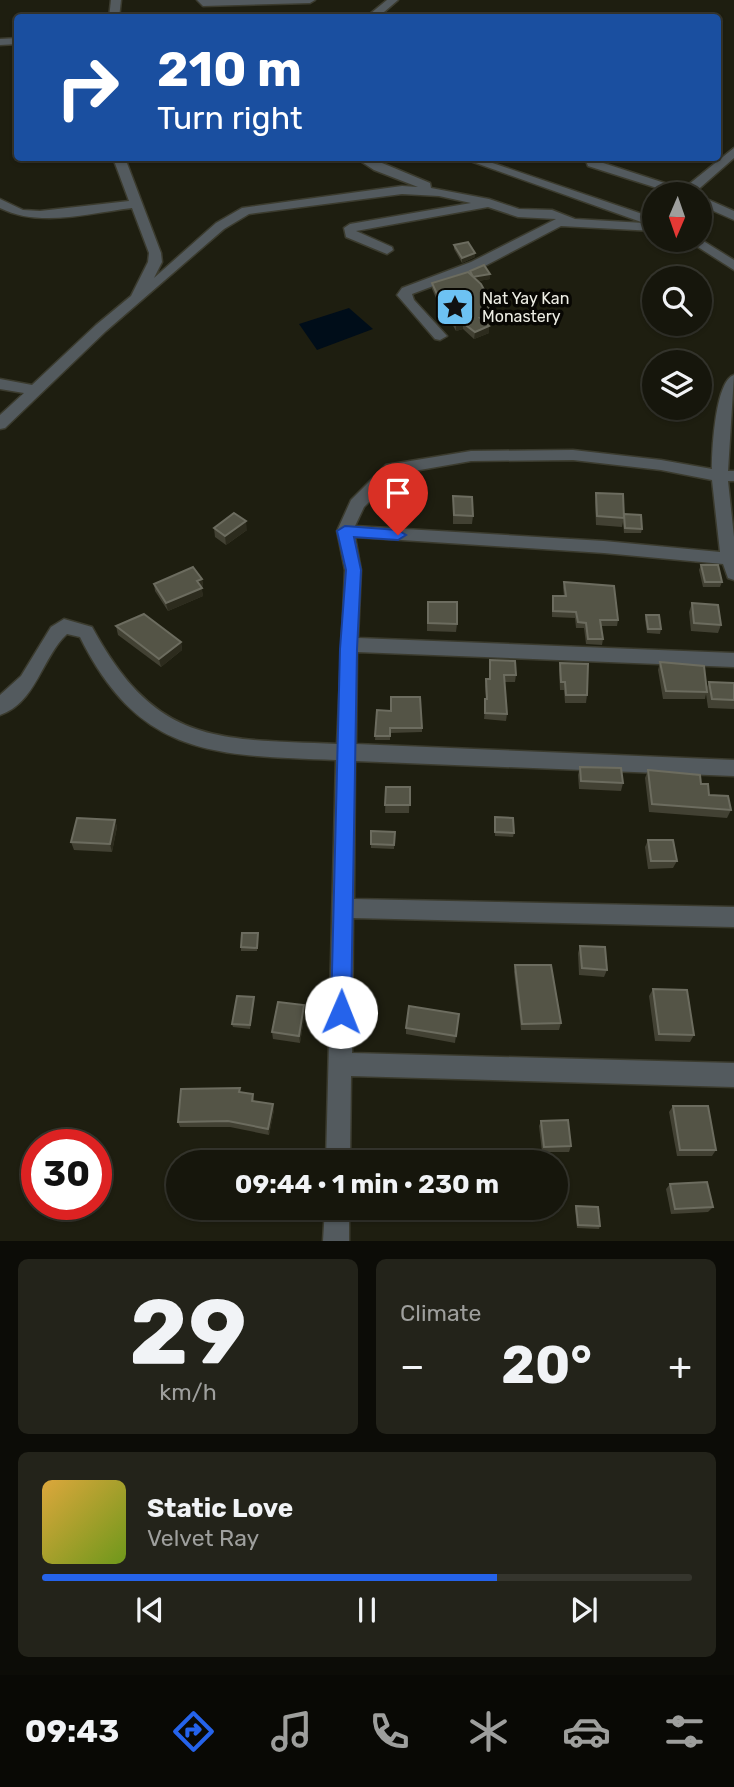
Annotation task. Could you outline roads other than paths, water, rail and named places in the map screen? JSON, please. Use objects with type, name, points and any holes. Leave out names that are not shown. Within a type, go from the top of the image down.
[{"type":"street","points":[[202,1],[267,3],[310,0]]},
{"type":"street","points":[[375,14],[392,0]]},
{"type":"street","points":[[699,182],[734,152]]},
{"type":"street","points":[[120,161],[155,253],[155,262],[136,299]]},
{"type":"street","points":[[367,161],[439,192]]},
{"type":"street","points":[[477,161],[642,219]]},
{"type":"street","points":[[592,161],[649,182]]},
{"type":"street","points":[[0,424],[34,390],[220,226],[246,211],[402,190],[439,192],[489,203],[518,213],[552,214],[575,222]]},
{"type":"street","points":[[0,203],[20,213],[40,215],[138,204]]},
{"type":"street","points":[[387,250],[350,234],[350,228],[489,203]]},
{"type":"street","points":[[712,206],[734,216]]},
{"type":"street","points":[[440,336],[408,302],[404,295],[407,291],[476,265],[559,222],[642,223]]},
{"type":"street","points":[[712,252],[734,266]]},
{"type":"street","points":[[345,531],[604,547],[733,564],[726,476],[730,399],[734,380]]},
{"type":"street","points":[[0,384],[34,390]]},
{"type":"street","points":[[338,1150],[346,751],[354,570],[345,531],[357,504],[392,469],[471,456],[573,455],[726,476]]},
{"type":"street","points":[[0,707],[27,681],[57,632],[64,626],[69,626],[86,632],[100,661],[118,686],[155,719],[171,729],[209,740],[270,749],[734,768]]},
{"type":"street","points":[[349,645],[734,660]]},
{"type":"street","points":[[343,908],[734,916]]},
{"type":"street","points":[[340,1064],[734,1075]]},
{"type":"street","points":[[336,1241],[337,1220]]},
{"type":"water","points":[[349,308],[373,329],[317,350],[299,324]]},
{"type":"place","name":"Nat Yay Kan Monastery","points":[[455,307]]}]
